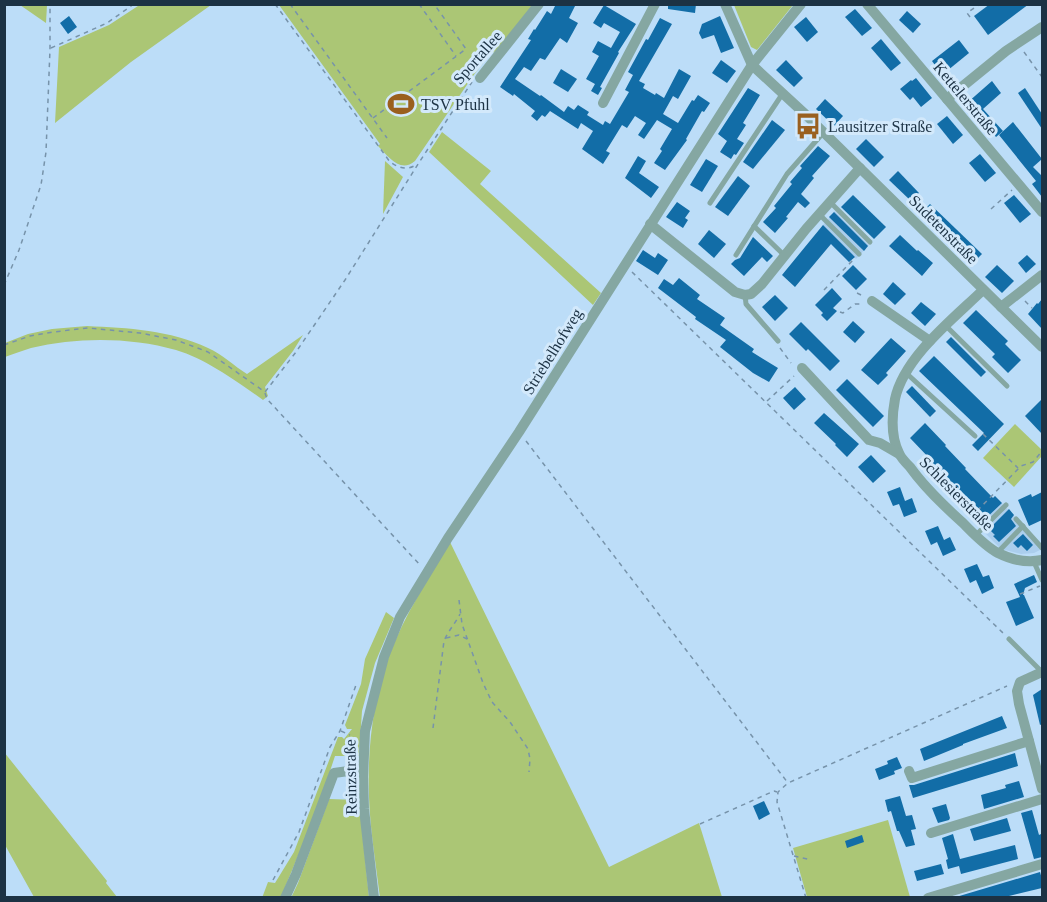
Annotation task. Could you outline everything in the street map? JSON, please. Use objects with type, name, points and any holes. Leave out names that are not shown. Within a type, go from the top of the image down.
[{"type":"street","name":"Sportallee","points":[[480,78],[539,4]]},
{"type":"street","points":[[603,103],[655,4]]},
{"type":"street","points":[[725,4],[752,65]]},
{"type":"street","name":"Striebelhofweg","points":[[384,657],[400,617],[426,572],[519,432],[752,65],[801,4]]},
{"type":"street","name":"Kettelerstraße","points":[[867,4],[1042,212]]},
{"type":"street","points":[[947,99],[1042,27]]},
{"type":"street","name":"Sudetenstraße","points":[[752,65],[1042,347]]},
{"type":"street","points":[[650,224],[735,292],[751,294],[860,168]]},
{"type":"street","points":[[1001,307],[1042,275]]},
{"type":"street","name":"Schlesierstraße","points":[[983,290],[930,341],[905,371],[895,397],[893,429],[899,454],[922,483],[976,535],[998,552],[1015,560],[1038,561]]},
{"type":"street","points":[[872,301],[930,341]]},
{"type":"street","points":[[802,368],[869,440],[880,443],[899,454]]},
{"type":"street","points":[[880,443],[889,438],[893,429]]},
{"type":"street","name":"Reinzstraße","points":[[375,897],[364,809],[364,731],[384,657]]},
{"type":"street","points":[[1042,672],[1020,682],[1017,691],[1042,789]]},
{"type":"street","points":[[909,771],[912,778],[1029,741]]},
{"type":"street","points":[[285,897],[334,773],[363,769]]},
{"type":"street","points":[[931,833],[1042,799]]},
{"type":"street","points":[[928,897],[1042,864]]},
{"type":"lane","points":[[710,203],[783,93]]},
{"type":"lane","points":[[736,255],[787,174],[824,133]]},
{"type":"lane","points":[[830,202],[870,242]]},
{"type":"lane","points":[[819,214],[859,254]]},
{"type":"lane","points":[[754,226],[785,256]]},
{"type":"lane","points":[[745,295],[746,304],[778,341]]},
{"type":"lane","points":[[946,326],[1007,386]]},
{"type":"lane","points":[[905,371],[975,436]]},
{"type":"lane","points":[[976,535],[1006,505]]},
{"type":"lane","points":[[1016,519],[1042,548]]},
{"type":"lane","points":[[998,552],[1023,526]]},
{"type":"lane","points":[[1038,561],[1042,583]]},
{"type":"lane","points":[[1009,639],[1042,672]]},
{"type":"path","points":[[4,285],[19,250],[41,185],[46,152],[50,4]]},
{"type":"path","points":[[50,49],[107,23],[134,4]]},
{"type":"path","points":[[275,4],[390,162],[398,167],[406,168],[413,167],[420,161]]},
{"type":"path","points":[[290,4],[387,138]]},
{"type":"path","points":[[419,4],[456,57]]},
{"type":"path","points":[[373,118],[466,50],[434,4]]},
{"type":"path","points":[[970,17],[968,13],[980,4]]},
{"type":"path","points":[[1018,44],[1042,77]]},
{"type":"path","name":"Sportallee","points":[[265,392],[296,352],[345,280],[472,81],[480,78]]},
{"type":"path","points":[[991,209],[1019,184]]},
{"type":"path","points":[[824,290],[859,254]]},
{"type":"path","points":[[625,265],[1009,639]]},
{"type":"path","points":[[840,312],[843,313],[855,304],[860,305],[872,301]]},
{"type":"path","points":[[4,345],[30,336],[88,328],[140,333],[176,340],[208,352],[265,392],[267,399],[426,572]]},
{"type":"path","points":[[766,402],[802,368],[790,363],[779,347],[778,341]]},
{"type":"path","points":[[519,432],[788,783]]},
{"type":"path","points":[[989,440],[1019,469]]},
{"type":"path","points":[[964,524],[996,495],[1019,469],[1033,462],[1042,451]]},
{"type":"path","points":[[1020,594],[1042,583]]},
{"type":"path","points":[[459,600],[462,624],[483,683],[492,702],[510,722],[528,749],[529,772]]},
{"type":"path","points":[[434,728],[445,638],[461,612]]},
{"type":"path","points":[[445,638],[459,635],[468,640]]},
{"type":"path","points":[[806,897],[777,802],[778,792],[788,783],[1020,682]]},
{"type":"path","points":[[273,880],[299,832],[330,747],[340,731],[356,685]]},
{"type":"path","points":[[340,731],[350,735]]},
{"type":"path","points":[[700,824],[774,791],[778,792]]},
{"type":"path","points":[[793,855],[811,860]]},
{"type":"shaded area","points":[[835,211],[869,245],[856,259],[854,257],[849,262],[818,231]]},
{"type":"shaded area","points":[[995,496],[1042,545],[1042,549],[1034,553],[1021,554],[1001,549],[972,520]]},
{"type":"green space","points":[[141,4],[211,5],[131,62],[55,123],[59,47],[109,25]]},
{"type":"green space","points":[[20,5],[47,5],[46,23]]},
{"type":"green space","name":"TSV Pfuhl","points":[[279,5],[534,5],[500,49],[490,54],[473,76],[415,161],[404,166],[390,159],[378,146],[380,144]]},
{"type":"green space","points":[[734,5],[793,5],[757,50],[751,47]]},
{"type":"green space","points":[[442,132],[491,171],[480,184],[601,293],[593,305],[429,152]]},
{"type":"green space","points":[[385,161],[403,177],[383,214]]},
{"type":"green space","points":[[87,326],[133,329],[179,337],[213,351],[247,374],[303,335],[265,387],[268,396],[263,400],[199,359],[176,350],[140,343],[85,340],[49,344],[5,357],[5,343],[28,334]]},
{"type":"green space","points":[[1015,424],[1042,450],[1042,456],[1014,487],[983,458]]},
{"type":"green space","points":[[450,542],[609,867],[699,823],[722,897],[380,898],[369,797],[370,744],[375,707],[383,673],[395,641]]},
{"type":"green space","points":[[386,612],[394,618],[375,663],[362,711],[359,756],[335,756],[317,810],[281,897],[262,898],[268,882],[275,883],[294,852],[338,737],[344,739],[352,729],[347,729],[345,725],[361,684],[365,659]]},
{"type":"green space","points":[[4,752],[107,881],[106,883],[117,897],[34,897],[5,845]]},
{"type":"green space","points":[[329,799],[359,800],[369,897],[291,898],[298,883]]},
{"type":"green space","points":[[888,820],[910,897],[807,897],[793,848]]},
{"type":"building","points":[[556,4],[576,4],[569,18],[578,23],[567,43],[560,38],[545,60],[540,58],[531,71],[524,67],[515,79],[564,112],[568,106],[574,110],[578,105],[589,112],[587,115],[603,125],[605,121],[610,124],[629,92],[625,90],[633,75],[628,72],[660,18],[672,24],[639,81],[645,84],[643,88],[664,98],[679,69],[691,76],[678,99],[673,96],[663,114],[678,123],[692,100],[694,101],[698,95],[710,103],[704,112],[702,111],[687,140],[665,170],[654,163],[672,129],[657,120],[644,139],[638,135],[646,123],[635,116],[627,128],[622,125],[606,151],[610,153],[603,164],[582,149],[593,131],[581,123],[578,129],[550,111],[537,121],[531,116],[535,111],[514,94],[513,96],[500,87],[531,40],[528,39],[534,29],[547,11],[551,14]]},
{"type":"building","points":[[668,4],[696,4],[695,13],[668,9]]},
{"type":"building","points":[[990,4],[1029,4],[988,35],[974,16]]},
{"type":"building","points":[[604,5],[636,24],[618,52],[598,95],[591,91],[595,84],[586,79],[599,56],[592,52],[598,41],[611,48],[620,32],[604,23],[601,28],[593,23]]},
{"type":"building","points":[[855,9],[872,28],[862,36],[845,17]]},
{"type":"building","points":[[907,11],[921,24],[913,33],[899,20]]},
{"type":"building","points":[[69,16],[77,27],[68,34],[60,23]]},
{"type":"building","points":[[720,16],[734,48],[721,53],[714,35],[702,39],[699,33],[702,24]]},
{"type":"building","points":[[806,17],[818,32],[807,42],[794,27]]},
{"type":"building","points":[[881,39],[901,63],[891,71],[871,48]]},
{"type":"building","points":[[959,40],[969,53],[942,75],[932,61]]},
{"type":"building","points":[[721,60],[736,71],[727,83],[712,73]]},
{"type":"building","points":[[786,60],[803,78],[794,87],[776,70]]},
{"type":"building","points":[[561,69],[577,79],[568,92],[553,83]]},
{"type":"building","points":[[916,78],[932,98],[921,107],[913,97],[910,100],[900,89]]},
{"type":"building","points":[[992,81],[1001,93],[983,109],[1003,131],[996,137],[967,103]]},
{"type":"building","points":[[748,88],[760,95],[743,123],[746,125],[737,139],[744,143],[731,159],[720,152],[727,141],[718,134]]},
{"type":"building","points":[[1025,88],[1042,114],[1042,129],[1018,93]]},
{"type":"building","points":[[825,99],[843,116],[834,126],[816,109]]},
{"type":"building","points":[[947,116],[963,135],[953,144],[937,124]]},
{"type":"building","points":[[772,120],[785,130],[753,169],[743,162]]},
{"type":"building","points":[[1013,122],[1042,159],[1033,167],[1042,176],[1042,197],[1032,184],[1036,181],[999,135]]},
{"type":"building","points":[[866,139],[884,157],[874,167],[856,149]]},
{"type":"building","points":[[818,146],[830,156],[812,176],[814,178],[801,194],[810,203],[805,208],[798,202],[775,233],[763,222],[776,208],[774,206],[792,184],[790,182],[802,168],[800,166]]},
{"type":"building","points":[[980,154],[996,173],[985,182],[969,163]]},
{"type":"building","points":[[638,156],[646,161],[639,173],[659,187],[651,198],[625,178]]},
{"type":"building","points":[[706,159],[718,166],[702,192],[690,185]]},
{"type":"building","points":[[898,171],[919,193],[911,201],[889,180]]},
{"type":"building","points":[[738,176],[750,186],[728,216],[715,207]]},
{"type":"building","points":[[853,195],[886,227],[874,239],[841,207]]},
{"type":"building","points":[[1014,195],[1031,214],[1020,223],[1004,203]]},
{"type":"building","points":[[677,202],[690,211],[685,218],[688,220],[683,228],[666,217]]},
{"type":"building","points":[[930,204],[982,254],[973,263],[922,212]]},
{"type":"building","points":[[834,212],[868,246],[864,251],[829,217]]},
{"type":"building","points":[[823,225],[855,257],[849,262],[831,244],[795,287],[782,275]]},
{"type":"building","points":[[709,230],[726,244],[714,258],[698,244]]},
{"type":"building","points":[[900,235],[933,263],[922,276],[889,246]]},
{"type":"building","points":[[753,237],[773,256],[767,262],[762,257],[744,276],[731,264],[740,258]]},
{"type":"building","points":[[643,250],[655,258],[658,253],[668,260],[658,275],[636,261]]},
{"type":"building","points":[[1027,255],[1036,264],[1026,273],[1018,263]]},
{"type":"building","points":[[853,265],[867,279],[856,290],[842,276]]},
{"type":"building","points":[[997,265],[1014,281],[1002,293],[985,277]]},
{"type":"building","points":[[679,278],[700,295],[697,299],[725,318],[720,325],[754,349],[752,352],[778,368],[769,382],[753,373],[720,347],[726,340],[695,319],[696,317],[658,288],[664,279],[673,285]]},
{"type":"building","points":[[893,282],[906,294],[895,305],[883,294]]},
{"type":"building","points":[[832,288],[842,299],[833,308],[837,311],[827,321],[815,305]]},
{"type":"building","points":[[775,295],[788,308],[775,321],[762,307]]},
{"type":"building","points":[[1042,299],[1042,329],[1028,314]]},
{"type":"building","points":[[921,302],[936,314],[925,326],[911,313]]},
{"type":"building","points":[[976,310],[1008,341],[1005,344],[1021,360],[1008,373],[992,357],[995,354],[963,323]]},
{"type":"building","points":[[853,321],[865,332],[855,343],[843,332]]},
{"type":"building","points":[[801,322],[840,361],[830,371],[789,334]]},
{"type":"building","points":[[951,337],[986,372],[981,377],[946,342]]},
{"type":"building","points":[[891,338],[906,351],[878,385],[861,370]]},
{"type":"building","points":[[934,356],[1004,424],[978,451],[972,445],[984,433],[919,371]]},
{"type":"building","points":[[847,379],[884,416],[873,427],[836,390]]},
{"type":"building","points":[[912,386],[936,411],[930,417],[906,392]]},
{"type":"building","points":[[795,387],[806,399],[794,410],[783,398]]},
{"type":"building","points":[[1042,399],[1042,434],[1025,416]]},
{"type":"building","points":[[824,413],[859,444],[847,457],[814,423]]},
{"type":"building","points":[[925,423],[965,469],[993,498],[995,496],[1002,503],[982,522],[976,516],[978,514],[910,438]]},
{"type":"building","points":[[871,455],[886,471],[873,483],[858,467]]},
{"type":"building","points":[[900,487],[905,501],[912,498],[917,512],[904,517],[899,504],[893,506],[887,492]]},
{"type":"building","points":[[1042,492],[1042,520],[1029,526],[1018,500]]},
{"type":"building","points":[[1009,509],[1014,515],[1011,519],[1016,526],[999,542],[989,529]]},
{"type":"building","points":[[938,526],[944,540],[950,537],[956,550],[943,556],[937,542],[931,545],[925,531]]},
{"type":"building","points":[[1023,534],[1033,545],[1027,551],[1021,545],[1018,548],[1013,543]]},
{"type":"building","points":[[977,564],[983,577],[989,575],[994,588],[982,594],[976,580],[970,583],[964,569]]},
{"type":"building","points":[[1034,575],[1037,582],[1025,588],[1023,595],[1034,618],[1016,626],[1006,602],[1020,597],[1014,584]]},
{"type":"building","points":[[1042,689],[1042,724],[1040,725],[1033,695]]},
{"type":"building","points":[[1002,716],[1007,728],[924,761],[920,749]]},
{"type":"building","points":[[1015,753],[1018,766],[913,798],[909,785]]},
{"type":"building","points":[[897,757],[902,768],[894,771],[895,774],[879,780],[875,769],[888,764],[887,761]]},
{"type":"building","points":[[1019,781],[1024,797],[984,809],[981,795],[1006,788],[1005,785]]},
{"type":"building","points":[[900,796],[906,816],[912,815],[916,829],[911,830],[915,845],[906,847],[897,831],[891,811],[888,812],[885,800]]},
{"type":"building","points":[[764,801],[770,814],[759,820],[753,806]]},
{"type":"building","points":[[946,804],[950,818],[938,823],[932,808]]},
{"type":"building","points":[[1032,810],[1042,841],[1042,857],[1034,859],[1021,813]]},
{"type":"building","points":[[1007,818],[1011,831],[974,841],[970,829]]},
{"type":"building","points":[[953,834],[960,859],[1015,845],[1018,859],[961,874],[959,866],[948,869],[946,860],[948,859],[942,838]]},
{"type":"building","points":[[862,835],[864,842],[847,848],[845,841]]},
{"type":"building","points":[[941,864],[944,874],[917,881],[914,871]]},
{"type":"building","points":[[1040,872],[1042,888],[1005,897],[956,897]]},
{"type":"place","name":"TSV Pfuhl","points":[[401,104]]},
{"type":"place","name":"Lausitzer Straße","points":[[808,126]]}]
